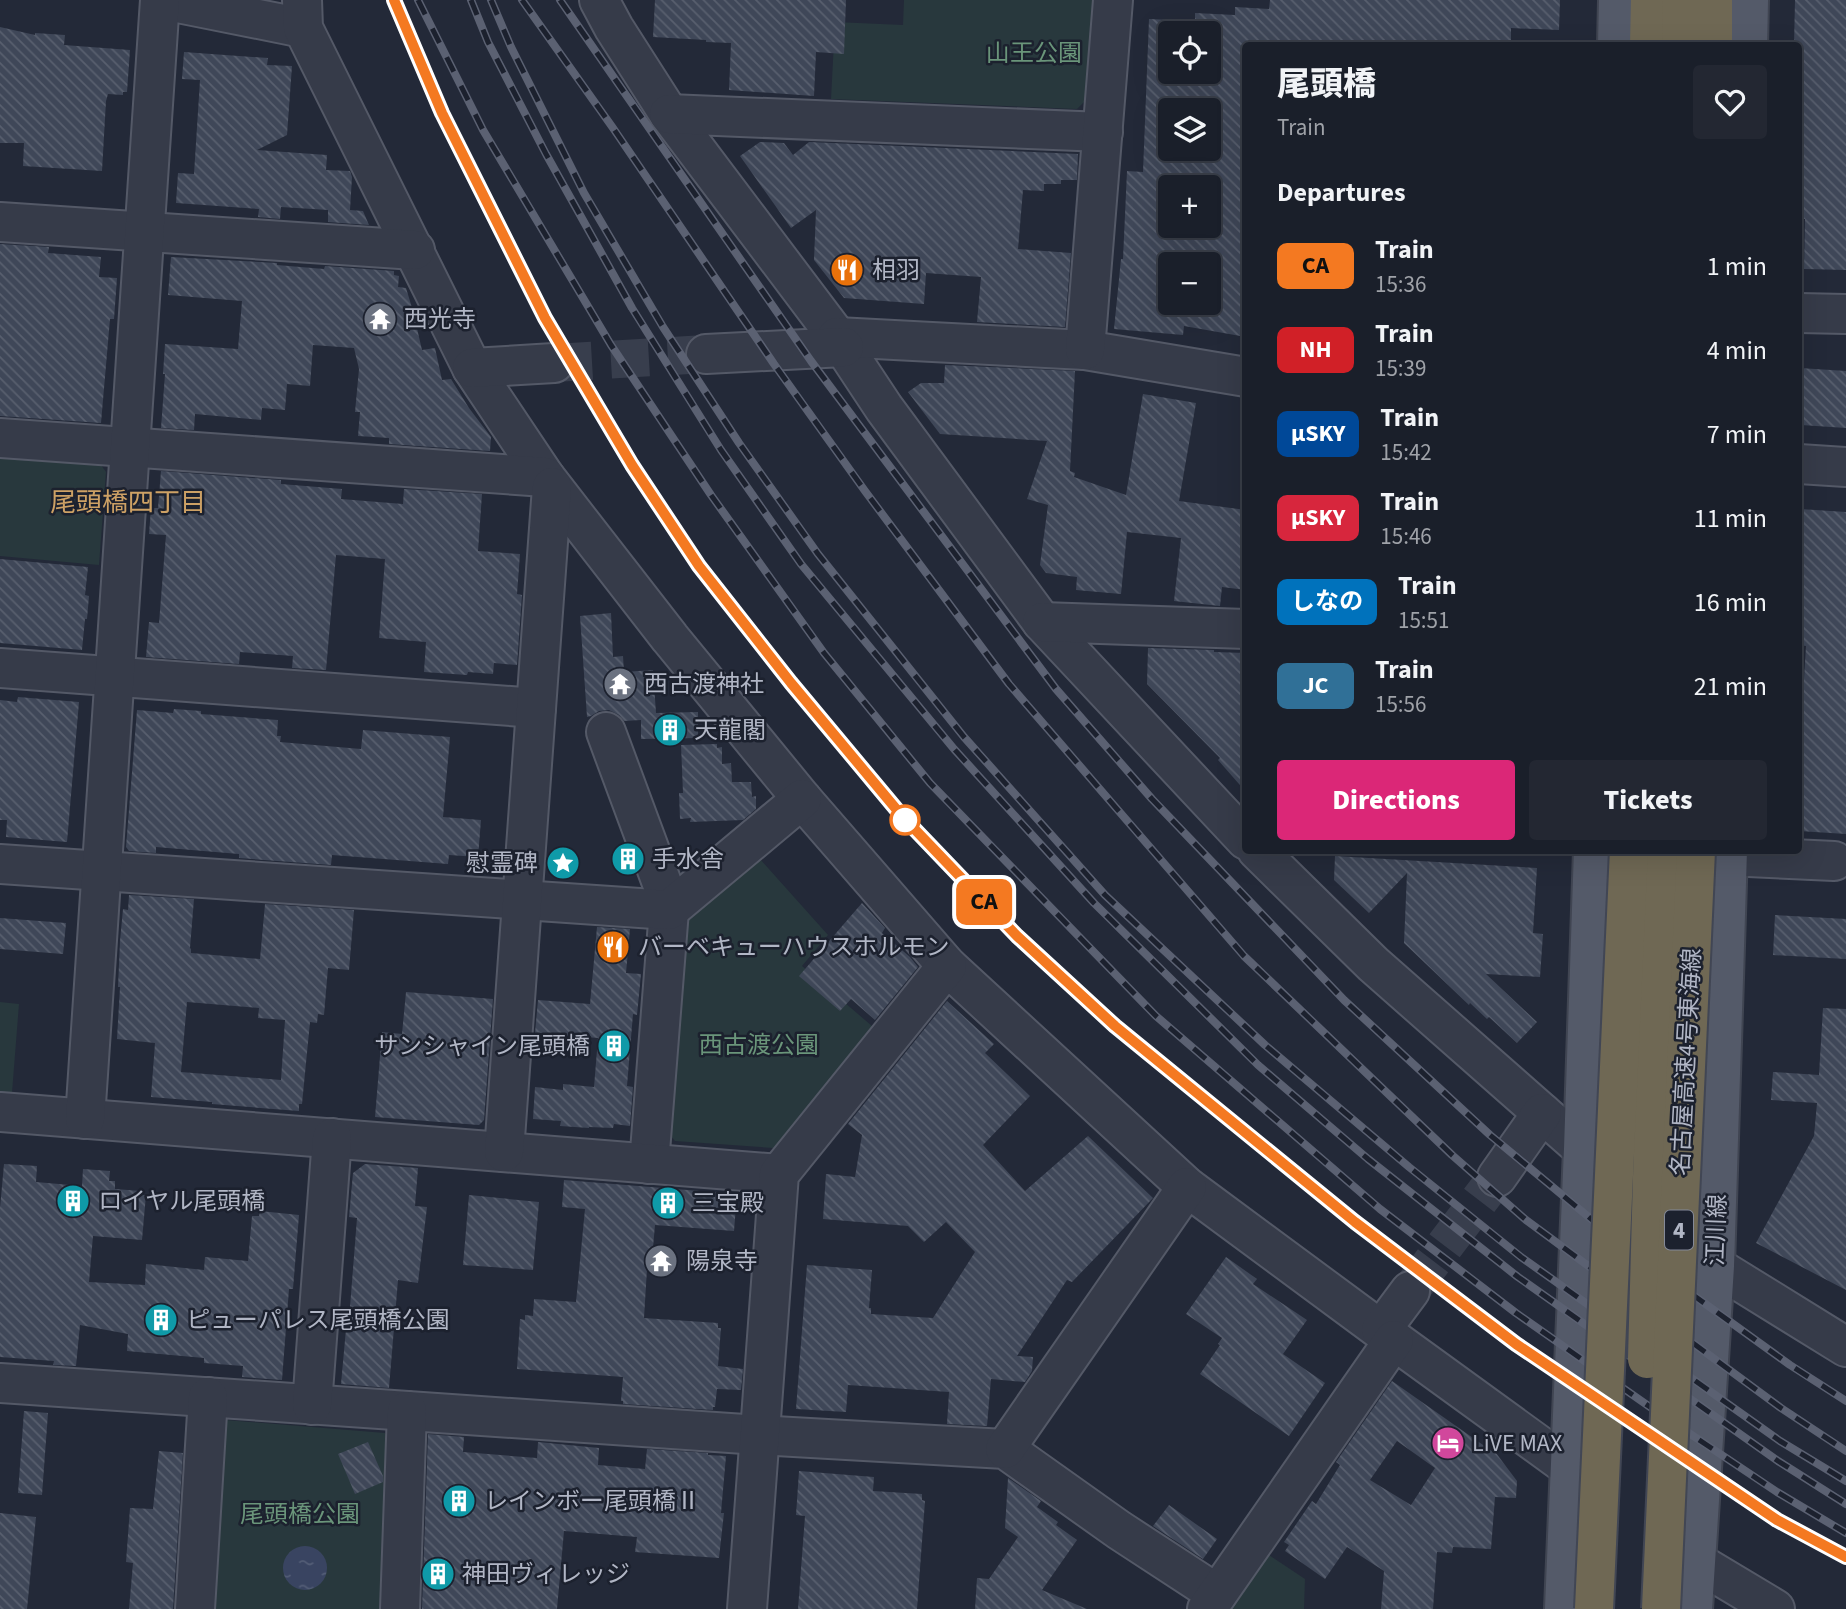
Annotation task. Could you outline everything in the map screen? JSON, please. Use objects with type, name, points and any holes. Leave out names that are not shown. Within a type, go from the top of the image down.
[{"type":"highway","points":[[1648,42],[1650,0]]},
{"type":"highway","points":[[1681,42],[1682,0]]},
{"type":"highway","points":[[1713,0],[1713,42]]},
{"type":"highway","points":[[1594,1609],[1629,854]]},
{"type":"highway","points":[[1661,854],[1643,1494],[1672,1607]]},
{"type":"highway","name":"名古屋高速4号東海線","points":[[1672,1607],[1717,854]]},
{"type":"main road","points":[[1617,42],[1618,0]]},
{"type":"main road","points":[[1748,42],[1749,0]]},
{"type":"main road","points":[[1564,1609],[1592,854]]},
{"type":"main road","name":"江川線","points":[[1672,1607],[1695,1562],[1715,1266],[1717,854]]},
{"type":"street","points":[[85,1119],[162,0],[302,14],[472,368],[548,482],[670,638],[802,799],[947,966],[1187,1187],[1569,1467]]},
{"type":"street","points":[[599,0],[669,114],[840,342],[884,408],[1042,622],[1242,833]]},
{"type":"street","points":[[1085,350],[1113,0]]},
{"type":"street","points":[[669,114],[1103,132]]},
{"type":"street","points":[[0,222],[415,250]]},
{"type":"street","points":[[1802,313],[1846,314]]},
{"type":"street","points":[[706,354],[840,342],[1085,350],[1242,376]]},
{"type":"street","points":[[472,368],[554,363]]},
{"type":"street","points":[[0,438],[548,482]]},
{"type":"street","points":[[1802,464],[1846,467]]},
{"type":"street","points":[[504,1152],[536,708],[548,482]]},
{"type":"street","points":[[1042,622],[1242,629]]},
{"type":"street","points":[[0,668],[536,708]]},
{"type":"street","points":[[607,732],[666,894],[669,910],[649,1164]]},
{"type":"street","points":[[0,863],[669,910],[802,799]]},
{"type":"street","points":[[1263,854],[1373,964],[1583,1149]]},
{"type":"street","points":[[1743,854],[1834,861]]},
{"type":"street","points":[[747,1609],[779,1174],[947,966]]},
{"type":"street","points":[[0,1112],[779,1174]]},
{"type":"street","points":[[1497,1177],[1542,1113]]},
{"type":"street","points":[[312,1405],[332,1138]]},
{"type":"street","points":[[1005,1449],[1187,1187]]},
{"type":"street","points":[[1715,1266],[1846,1347]]},
{"type":"street","points":[[0,1383],[759,1435],[1005,1449],[1119,1530],[1212,1602],[1387,1335],[1410,1292]]},
{"type":"street","points":[[195,1609],[208,1397]]},
{"type":"street","points":[[400,1609],[407,1411]]},
{"type":"street","points":[[1695,1562],[1775,1609]]},
{"type":"green space","name":"山王公園","points":[[904,0],[1095,0],[1086,100],[1077,109],[831,99],[835,22],[903,25]]},
{"type":"green space","points":[[0,454],[98,461],[106,472],[99,565],[0,556]]},
{"type":"green space","name":"西古渡公園","points":[[760,859],[828,935],[802,966],[879,1032],[788,1142],[773,1148],[675,1141],[669,1134],[684,915]]},
{"type":"green space","points":[[0,1002],[19,1004],[12,1093],[0,1092]]},
{"type":"green space","name":"尾頭橋公園","points":[[225,1420],[385,1433],[391,1440],[383,1609],[208,1609]]},
{"type":"green space","points":[[1266,1553],[1305,1579],[1304,1609],[1226,1609]]},
{"type":"water","points":[[305,1546],[314,1547],[321,1552],[326,1559],[326,1577],[321,1584],[314,1589],[305,1590],[296,1589],[289,1584],[284,1577],[283,1568],[284,1559],[289,1552],[296,1547]]},
{"type":"building","points":[[655,0],[846,0],[844,54],[816,52],[814,96],[729,90],[731,43],[653,37]]},
{"type":"building","points":[[1270,0],[1560,0],[1559,30],[1511,28],[1511,42],[1242,42],[1242,336],[1184,326],[1183,335],[1114,329],[1123,259],[1127,171],[1143,172],[1149,19],[1195,21],[1195,13],[1235,15],[1235,7],[1269,9]]},
{"type":"building","points":[[1795,0],[1846,0],[1846,270],[1804,269],[1802,42],[1794,42]]},
{"type":"building","points":[[0,27],[35,35],[65,35],[64,45],[130,50],[127,92],[123,92],[123,95],[108,94],[106,101],[102,171],[23,166],[24,143],[0,143]]},
{"type":"building","points":[[184,52],[268,58],[267,65],[292,66],[287,135],[257,150],[327,155],[326,170],[350,171],[350,210],[363,211],[369,225],[328,222],[328,210],[281,207],[280,219],[258,217],[259,209],[176,203],[178,173],[194,174],[200,80],[182,79]]},
{"type":"building","points":[[760,142],[784,143],[793,155],[809,142],[1078,154],[1077,180],[1044,184],[1044,191],[1023,190],[1018,249],[1071,253],[1065,327],[977,322],[981,277],[926,273],[924,304],[844,298],[814,260],[816,210],[791,228],[740,156]]},
{"type":"building","points":[[0,244],[49,247],[48,253],[101,257],[99,277],[117,278],[114,319],[110,319],[101,423],[0,416]]},
{"type":"building","points":[[171,257],[277,263],[324,269],[325,266],[394,271],[394,275],[399,276],[398,287],[406,288],[422,350],[435,348],[442,380],[451,379],[491,437],[490,451],[389,444],[389,438],[358,436],[360,412],[355,412],[359,369],[354,348],[313,345],[310,386],[287,384],[285,410],[262,408],[261,420],[195,414],[194,430],[161,428],[165,344],[238,349],[242,301],[168,295]]},
{"type":"building","points":[[945,365],[1075,371],[1070,471],[1075,473],[1074,477],[1126,495],[1143,394],[1196,403],[1179,501],[1242,509],[1242,590],[1222,587],[1220,606],[1174,601],[1181,538],[1127,532],[1121,594],[1076,590],[1077,577],[1046,573],[1040,565],[1048,505],[1027,499],[1047,441],[940,434],[908,392],[921,383],[944,383]]},
{"type":"building","points":[[1802,368],[1846,371],[1846,428],[1802,425]]},
{"type":"building","points":[[161,471],[281,480],[281,484],[342,489],[341,499],[403,504],[404,489],[482,494],[478,551],[520,554],[517,594],[522,595],[517,665],[494,663],[493,674],[424,672],[426,642],[379,638],[385,559],[336,555],[326,670],[292,668],[293,656],[240,652],[239,664],[146,657],[149,622],[159,623],[166,535],[149,534],[151,508],[158,508]]},
{"type":"building","points":[[1802,509],[1846,512],[1846,834],[1802,831],[1802,712],[1806,646],[1802,645]]},
{"type":"building","points":[[0,559],[88,567],[85,595],[89,596],[82,650],[0,643]]},
{"type":"building","points":[[611,613],[613,657],[623,656],[624,672],[653,670],[656,713],[698,712],[698,738],[641,739],[641,720],[624,721],[609,710],[587,717],[580,616]]},
{"type":"building","points":[[1148,648],[1242,653],[1242,787],[1218,760],[1220,758],[1147,684]]},
{"type":"building","points":[[18,697],[79,702],[67,842],[6,837],[7,820],[0,820],[0,700],[17,702]]},
{"type":"building","points":[[174,709],[201,711],[201,714],[278,720],[277,736],[281,736],[280,742],[361,749],[363,730],[450,737],[443,817],[481,820],[478,857],[449,855],[448,864],[332,855],[331,865],[239,858],[239,854],[156,847],[156,853],[129,851],[126,847],[137,710],[173,713]]},
{"type":"building","points":[[717,744],[717,748],[722,747],[722,764],[731,763],[732,782],[751,782],[752,797],[756,796],[756,809],[743,820],[690,822],[691,818],[680,819],[679,793],[683,793],[681,745]]},
{"type":"building","points":[[1335,856],[1537,868],[1533,933],[1543,934],[1540,977],[1486,974],[1537,1022],[1517,1043],[1489,1017],[1487,1019],[1470,1003],[1469,1005],[1404,943],[1407,873],[1369,913],[1334,880]]},
{"type":"building","points":[[129,895],[194,899],[191,953],[260,959],[265,904],[354,910],[349,970],[328,968],[324,1015],[318,1014],[317,1023],[310,1022],[302,1104],[299,1104],[299,1111],[151,1097],[155,1043],[117,1039],[120,941],[123,909],[128,910]],"holes":[[[187,1002],[259,1008],[258,1018],[285,1020],[281,1080],[181,1072]]]},
{"type":"building","points":[[862,903],[885,928],[882,933],[918,967],[875,1020],[851,999],[840,1011],[799,976]]},
{"type":"building","points":[[1775,915],[1846,919],[1846,959],[1773,955]]},
{"type":"building","points":[[0,918],[66,923],[63,954],[0,949]]},
{"type":"building","points":[[597,927],[630,929],[626,973],[641,974],[637,1015],[633,1014],[627,1086],[633,1087],[630,1126],[560,1126],[561,1121],[533,1119],[535,1087],[563,1090],[563,1084],[594,1087],[598,1038],[535,1033],[538,1000],[590,1004]]},
{"type":"building","points":[[406,992],[493,999],[484,1120],[479,1125],[375,1117],[382,1032],[402,1034]]},
{"type":"building","points":[[947,1001],[994,1044],[985,1053],[1030,1096],[983,1145],[1025,1191],[1088,1136],[1153,1198],[1072,1282],[1067,1280],[1017,1356],[1033,1357],[1032,1371],[1025,1382],[991,1379],[987,1426],[947,1424],[949,1392],[848,1385],[846,1412],[796,1409],[807,1265],[872,1270],[869,1308],[871,1314],[933,1318],[975,1252],[946,1222],[924,1242],[908,1226],[823,1219],[826,1174],[855,1177],[862,1135],[848,1124]]},
{"type":"building","points":[[1823,1008],[1846,1009],[1846,1290],[1756,1243],[1814,1136],[1817,1103],[1771,1100],[1773,1072],[1819,1075]]},
{"type":"building","points":[[4,1164],[37,1166],[36,1182],[82,1186],[83,1169],[110,1171],[109,1181],[115,1181],[115,1189],[141,1191],[141,1195],[146,1195],[142,1240],[93,1236],[89,1282],[145,1285],[146,1264],[204,1270],[205,1257],[248,1261],[252,1216],[259,1216],[260,1211],[299,1215],[293,1289],[289,1289],[282,1380],[242,1377],[243,1366],[204,1363],[204,1358],[127,1351],[128,1334],[80,1325],[76,1366],[53,1365],[54,1361],[0,1357],[0,1208]]},
{"type":"building","points":[[365,1164],[418,1168],[415,1206],[427,1207],[418,1283],[398,1280],[389,1388],[341,1384],[357,1218],[349,1217],[353,1173]]},
{"type":"building","points":[[564,1180],[737,1194],[734,1231],[655,1225],[651,1270],[647,1269],[644,1318],[718,1323],[718,1328],[721,1328],[718,1366],[743,1369],[741,1390],[717,1389],[713,1410],[623,1404],[623,1377],[517,1369],[520,1319],[525,1320],[525,1315],[533,1316],[534,1299],[576,1302],[585,1209],[562,1207]]},
{"type":"building","points":[[469,1195],[539,1202],[533,1270],[463,1265]]},
{"type":"building","points":[[1226,1257],[1257,1279],[1253,1284],[1307,1320],[1283,1354],[1325,1383],[1289,1436],[1200,1374],[1222,1338],[1186,1314]]},
{"type":"building","points":[[1392,1381],[1496,1453],[1517,1481],[1516,1498],[1495,1497],[1491,1549],[1453,1547],[1452,1553],[1437,1552],[1433,1609],[1381,1609],[1384,1571],[1347,1547],[1325,1579],[1285,1551],[1289,1545],[1284,1542],[1312,1501],[1316,1504],[1340,1465],[1336,1462]],"holes":[[[1397,1441],[1435,1468],[1411,1505],[1370,1480]]]},
{"type":"building","points":[[24,1411],[48,1413],[42,1495],[18,1493]]},
{"type":"building","points":[[428,1434],[464,1437],[463,1452],[537,1458],[538,1442],[599,1448],[598,1465],[645,1469],[647,1449],[726,1456],[719,1558],[635,1552],[637,1537],[564,1531],[557,1609],[422,1609]]},
{"type":"building","points":[[368,1442],[383,1476],[383,1482],[355,1494],[338,1454]]},
{"type":"building","points":[[159,1451],[183,1453],[173,1609],[129,1609],[133,1563],[126,1562],[130,1508],[153,1509]]},
{"type":"building","points":[[799,1471],[874,1477],[873,1491],[922,1494],[922,1500],[925,1501],[917,1609],[798,1609],[805,1516],[796,1515]]},
{"type":"building","points":[[1008,1478],[1041,1501],[1037,1507],[1077,1540],[1042,1590],[1087,1609],[975,1609],[977,1578],[989,1579],[1018,1537],[1005,1528]]},
{"type":"building","points":[[1169,1505],[1217,1539],[1203,1559],[1153,1526]]},
{"type":"building","points":[[0,1513],[36,1517],[27,1609],[0,1609]]},
{"type":"tunnel","points":[[554,363],[706,354]]},
{"type":"tunnel","points":[[1410,1291],[1497,1177]]},
{"type":"railway","points":[[394,0],[442,113],[546,318],[632,465],[699,566],[791,683],[902,816],[1017,936],[1115,1026],[1355,1222],[1516,1344],[1777,1519],[1846,1557]]},
{"type":"railway","points":[[418,0],[483,130],[611,345],[711,495],[824,653],[930,783],[1156,1016],[1380,1209],[1516,1313],[1650,1407],[1777,1492],[1846,1533]]},
{"type":"railway","points":[[471,0],[488,42],[546,154],[632,308],[721,450],[801,564],[954,749],[1094,903],[1258,1065],[1368,1159],[1518,1277],[1778,1461],[1846,1504]]},
{"type":"railway","points":[[491,0],[511,47],[584,193],[663,327],[739,443],[818,554],[964,737],[1105,895],[1265,1045],[1409,1167],[1521,1257],[1780,1441],[1846,1481]]},
{"type":"railway","points":[[522,0],[774,364],[1009,684],[1244,956],[1452,1155],[1526,1220],[1781,1408],[1846,1451]]},
{"type":"railway","points":[[560,0],[811,361],[1056,689],[1152,799],[1344,1000],[1490,1135],[1614,1238],[1790,1365],[1846,1401]]},
{"type":"train","name":"CA","points":[[394,0],[442,113],[545,318],[632,465],[699,566],[791,683],[902,816],[1017,936],[1115,1026],[1355,1222],[1516,1344],[1777,1520],[1846,1557]]},
{"type":"place","name":"相羽","points":[[847,270]]},
{"type":"place","name":"西光寺","points":[[380,319]]},
{"type":"place","name":"西古渡神社","points":[[620,684]]},
{"type":"place","name":"天龍閣","points":[[670,730]]},
{"type":"place","name":"手水舎","points":[[628,859]]},
{"type":"place","name":"慰霊碑","points":[[563,863]]},
{"type":"place","name":"バーベキューハウスホルモン","points":[[613,947]]},
{"type":"place","name":"サンシャイン尾頭橋","points":[[614,1046]]},
{"type":"place","name":"ロイヤル尾頭橋","points":[[73,1201]]},
{"type":"place","name":"三宝殿","points":[[668,1203]]},
{"type":"place","name":"陽泉寺","points":[[661,1261]]},
{"type":"place","name":"ピューパレス尾頭橋公園","points":[[161,1320]]},
{"type":"place","name":"LiVE MAX","points":[[1448,1443]]},
{"type":"place","name":"レインボー尾頭橋Ⅱ","points":[[459,1501]]},
{"type":"place","name":"神田ヴィレッジ","points":[[438,1574]]},
{"type":"district","name":"尾頭橋四丁目","points":[[128,502]]}]
